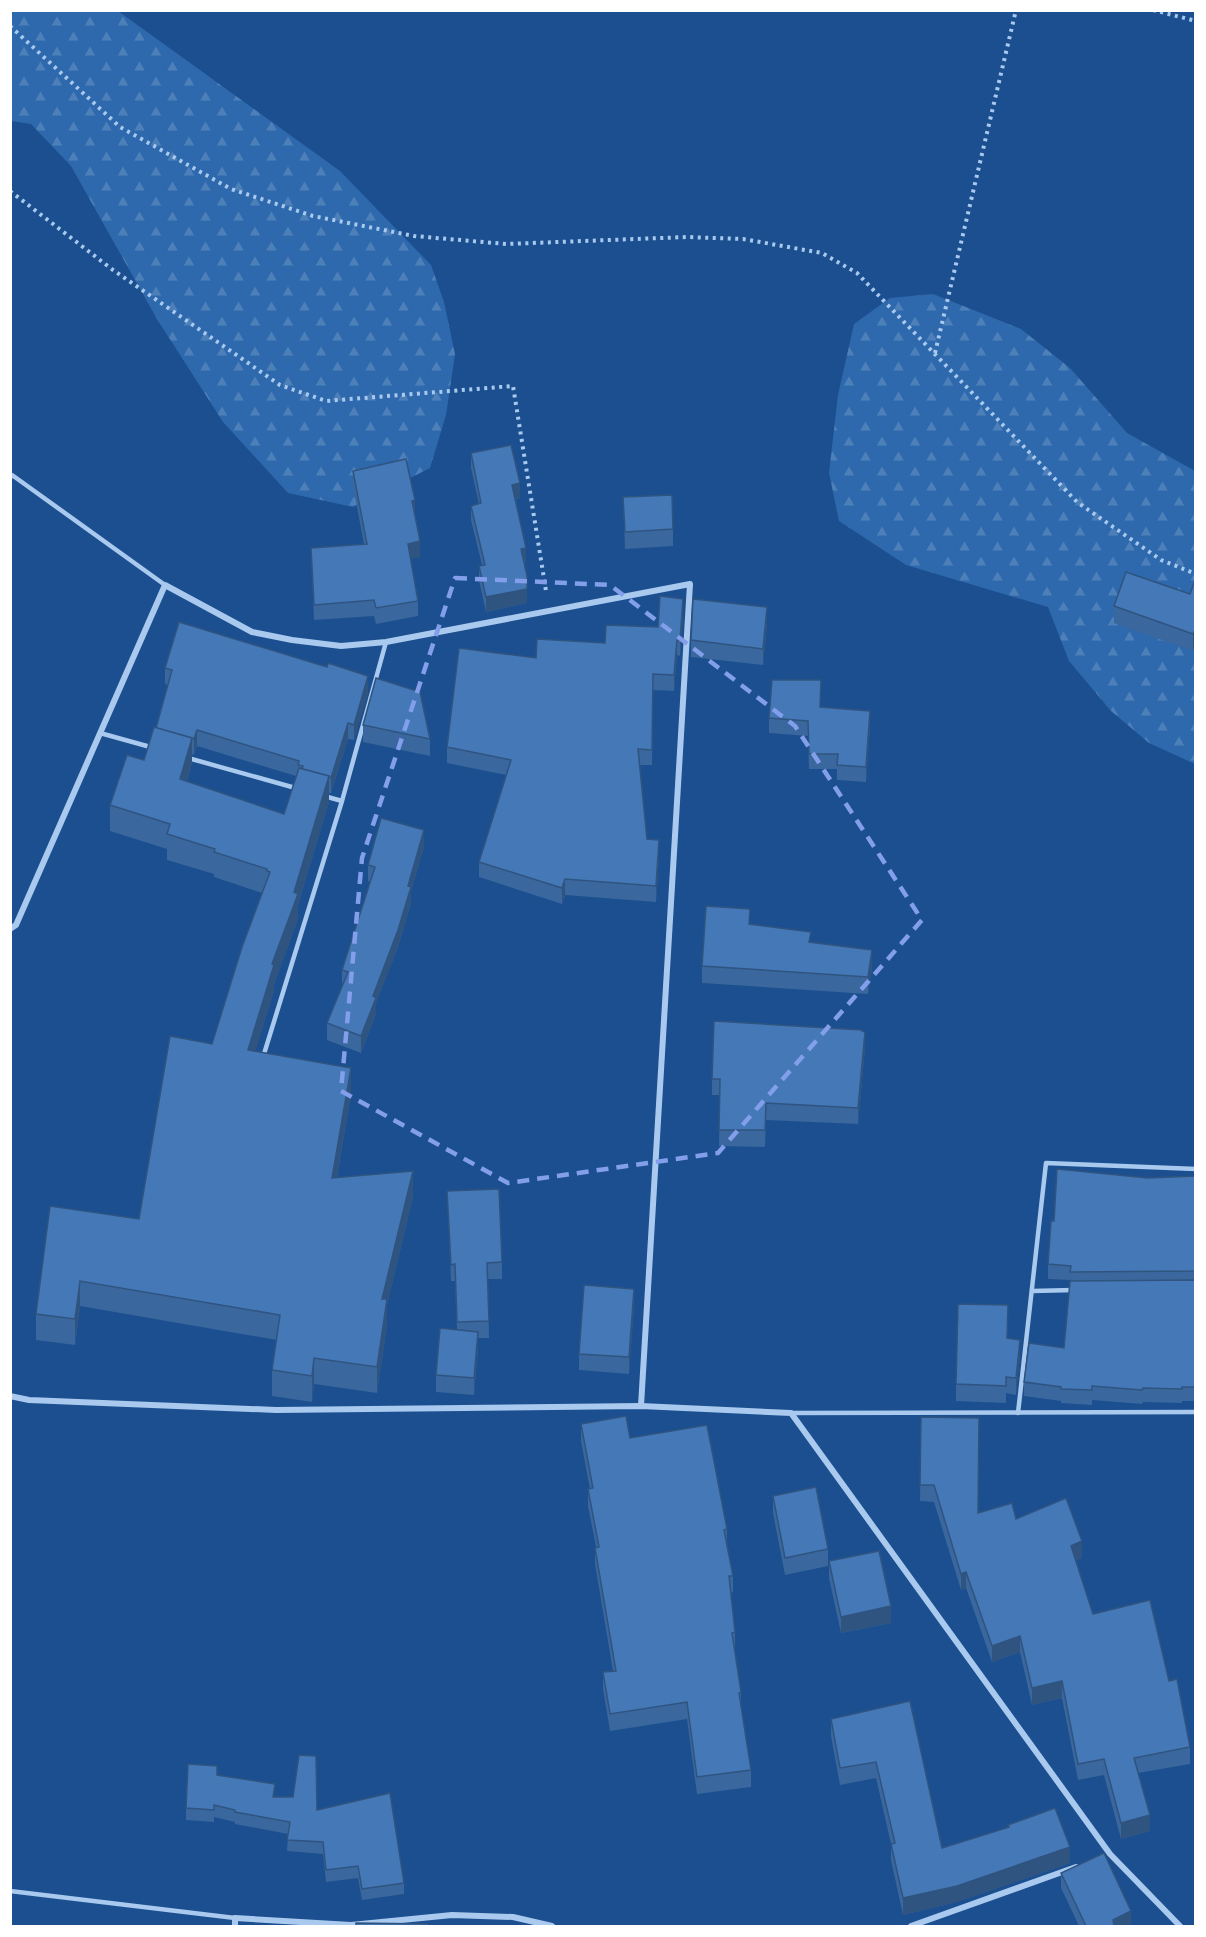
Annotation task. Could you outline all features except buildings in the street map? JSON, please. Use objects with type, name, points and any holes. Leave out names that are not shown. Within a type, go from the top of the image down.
[{"type":"street","points":[[10,929],[16,925],[165,585],[252,632],[340,646],[386,642],[690,584],[641,1406]]},
{"type":"street","points":[[10,1396],[29,1400],[276,1410],[641,1406],[791,1413],[1110,1854],[1179,1926]]},
{"type":"street","points":[[1100,1858],[1110,1854]]},
{"type":"street","points":[[911,1926],[1078,1866]]},
{"type":"street","points":[[235,1926],[235,1918],[351,1925],[452,1915],[513,1917],[552,1926]]},
{"type":"lane","points":[[10,478],[12,475],[165,585]]},
{"type":"lane","points":[[264,1054],[342,801],[386,642]]},
{"type":"lane","points":[[100,733],[158,749]]},
{"type":"lane","points":[[180,756],[307,791]]},
{"type":"lane","points":[[319,795],[342,801]]},
{"type":"lane","points":[[1018,1413],[1046,1164],[1196,1169]]},
{"type":"lane","points":[[1032,1291],[1078,1290]]},
{"type":"lane","points":[[791,1413],[1196,1412]]},
{"type":"lane","points":[[10,1891],[235,1918]]},
{"type":"path","points":[[934,353],[1016,10]]},
{"type":"path","points":[[1153,10],[1196,21]]},
{"type":"path","points":[[10,26],[120,128],[231,189],[313,216],[414,237],[506,244],[687,237],[743,239],[822,253],[857,273],[1077,502],[1161,560],[1196,574]]},
{"type":"path","points":[[10,191],[113,270],[280,385],[326,401],[513,386],[550,611]]},
{"type":"highlighted area","points":[[455,578],[610,585],[795,726],[922,920],[718,1153],[508,1183],[341,1091],[362,858]]},
{"type":"green space","points":[[10,11],[118,11],[340,171],[431,265],[444,302],[455,354],[446,415],[430,468],[353,507],[288,493],[223,422],[157,319],[71,166],[31,124],[11,121]]},
{"type":"green space","points":[[933,294],[1021,329],[1070,368],[1127,433],[1195,471],[1195,764],[1149,743],[1111,711],[1069,661],[1048,607],[906,565],[839,521],[829,473],[838,395],[854,324],[890,298]]}]
